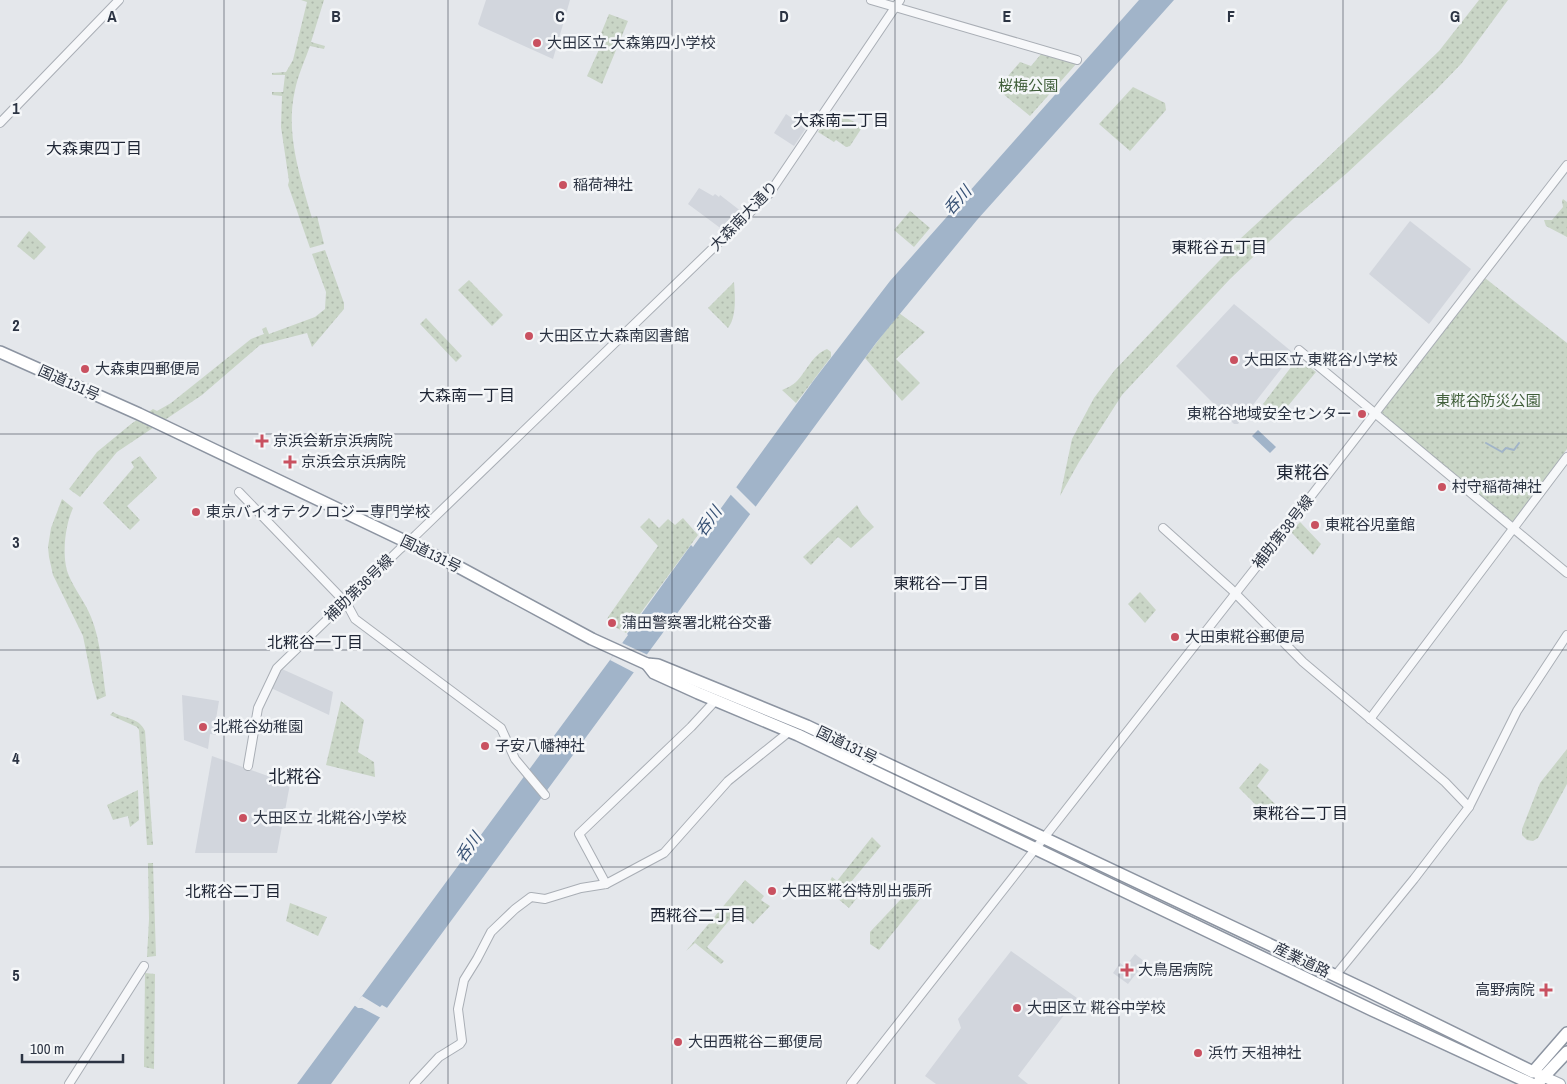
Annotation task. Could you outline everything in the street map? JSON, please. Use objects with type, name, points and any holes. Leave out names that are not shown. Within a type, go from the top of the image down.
[{"type":"highway","name":"国道131号","points":[[0,352],[141,415],[408,542],[479,577],[592,639],[645,663],[658,665],[807,726],[1043,837]]},
{"type":"highway","name":"国道131号","points":[[645,663],[654,673],[790,731],[1034,849]]},
{"type":"highway","name":"産業道路","points":[[1043,837],[1335,976],[1533,1080]]},
{"type":"highway","name":"産業道路","points":[[1034,849],[1533,1080]]},
{"type":"highway","points":[[1533,1080],[1567,1033]]},
{"type":"highway","points":[[1533,1080],[1567,1052]]},
{"type":"main road","name":"産業道路","points":[[1533,1080],[1560,1084]]},
{"type":"street","points":[[0,123],[119,0]]},
{"type":"street","points":[[871,0],[1077,60]]},
{"type":"street","points":[[895,7],[900,0]]},
{"type":"street","name":"大森南大通り","points":[[602,355],[773,189],[895,7]]},
{"type":"street","name":"補助第38号線","points":[[851,1084],[1567,165]]},
{"type":"street","points":[[1299,350],[1567,573]]},
{"type":"street","name":"補助第36号線","points":[[248,766],[258,708],[277,668],[602,355]]},
{"type":"street","points":[[1370,719],[1567,457]]},
{"type":"street","points":[[239,492],[345,602],[354,619],[502,728],[515,759],[545,795]]},
{"type":"street","points":[[1162,528],[1235,593],[1303,662],[1445,782],[1469,807]]},
{"type":"street","points":[[1335,976],[1414,879],[1469,807],[1517,711],[1567,635]]},
{"type":"street","points":[[606,884],[579,834],[691,727],[716,700]]},
{"type":"street","points":[[414,1084],[438,1058],[462,1041],[458,1009],[464,980],[490,932],[531,897],[546,899],[581,888],[606,884],[664,853],[728,781],[790,731]]},
{"type":"street","points":[[69,1084],[144,966]]},
{"type":"shaded area","name":"大田区立 大森第四小学校","points":[[486,0],[570,0],[553,59],[480,26],[478,24]]},
{"type":"shaded area","points":[[786,114],[806,128],[794,146],[774,133]]},
{"type":"shaded area","points":[[699,188],[713,196],[715,194],[719,197],[720,195],[742,212],[723,230],[688,204]]},
{"type":"shaded area","points":[[1410,221],[1471,269],[1429,324],[1369,274]]},
{"type":"shaded area","name":"大田区立 東糀谷小学校","points":[[1234,304],[1291,351],[1292,355],[1238,424],[1234,424],[1176,366]]},
{"type":"shaded area","points":[[282,669],[333,692],[329,715],[271,688]]},
{"type":"shaded area","name":"北糀谷幼稚園","points":[[182,695],[219,701],[216,719],[223,721],[220,735],[210,734],[208,749],[184,740]]},
{"type":"shaded area","name":"大田区立 北糀谷小学校","points":[[212,756],[290,784],[277,853],[195,853]]},
{"type":"shaded area","name":"大田区立 糀谷中学校","points":[[1011,951],[1077,998],[1018,1076],[1028,1084],[936,1084],[925,1076],[961,1028],[958,1019]]},
{"type":"shaded area","name":"大鳥居病院","points":[[1135,954],[1145,962],[1128,984],[1113,973],[1120,963],[1125,967]]},
{"type":"green space","points":[[301,0],[324,0],[311,42],[325,46],[324,49],[310,46],[298,79],[292,106],[295,154],[312,218],[317,216],[324,244],[310,248],[288,185],[281,127],[282,96],[272,95],[272,92],[283,92],[285,75],[272,75],[272,73],[286,72],[293,60],[307,2]]},
{"type":"green space","points":[[1479,0],[1508,0],[1461,64],[1435,91],[1347,173],[1293,219],[1230,279],[1122,395],[1079,462],[1060,496],[1072,439],[1094,398],[1114,371],[1240,239],[1439,51]]},
{"type":"green space","points":[[609,14],[628,21],[602,84],[587,76],[601,45],[597,43]]},
{"type":"green space","name":"桜梅公園","points":[[1042,53],[1077,63],[1030,116],[997,89],[1020,62],[1031,66]]},
{"type":"green space","points":[[1133,87],[1165,103],[1166,110],[1130,151],[1099,124]]},
{"type":"green space","points":[[832,111],[863,126],[850,146],[846,147],[836,140],[834,142],[818,132]]},
{"type":"green space","points":[[1563,199],[1567,202],[1567,237],[1546,226],[1544,220],[1552,220],[1563,207]]},
{"type":"green space","points":[[910,211],[930,228],[914,247],[894,230]]},
{"type":"green space","points":[[29,231],[46,247],[34,260],[17,246]]},
{"type":"green space","points":[[325,250],[344,303],[344,309],[312,347],[307,333],[260,345],[202,395],[117,452],[80,497],[69,489],[97,452],[131,424],[153,409],[157,411],[171,403],[251,339],[264,334],[262,329],[266,327],[269,334],[315,317],[325,309],[326,292],[312,254]]},
{"type":"green space","name":"東糀谷防災公園","points":[[1485,278],[1567,343],[1567,449],[1514,521],[1510,522],[1383,416],[1382,411]]},
{"type":"green space","points":[[469,280],[503,315],[492,326],[458,290]]},
{"type":"green space","points":[[734,282],[734,312],[728,328],[708,308]]},
{"type":"green space","points":[[899,313],[925,332],[896,359],[920,383],[902,401],[865,358]]},
{"type":"green space","points":[[426,318],[462,356],[456,362],[420,324]]},
{"type":"green space","points":[[827,349],[831,352],[831,357],[796,403],[782,390],[796,382],[817,355]]},
{"type":"green space","points":[[1298,358],[1316,372],[1278,418],[1263,404]]},
{"type":"green space","points":[[140,456],[157,478],[127,506],[140,520],[130,530],[103,503],[134,467],[131,462]]},
{"type":"green space","points":[[62,499],[73,508],[65,542],[67,569],[71,581],[91,617],[99,646],[106,696],[97,700],[83,636],[53,575],[49,557],[48,547],[51,528]]},
{"type":"green space","points":[[857,505],[862,514],[874,527],[851,548],[838,537],[811,565],[803,557]]},
{"type":"green space","points":[[649,518],[659,528],[668,519],[675,525],[683,518],[698,535],[626,633],[615,627],[616,623],[610,620],[608,623],[608,617],[658,546],[640,527]]},
{"type":"green space","points":[[1300,522],[1321,544],[1313,555],[1291,532]]},
{"type":"green space","points":[[1140,592],[1156,610],[1145,623],[1128,604]]},
{"type":"green space","points":[[341,701],[364,720],[358,752],[374,762],[375,777],[326,765]]},
{"type":"green space","points":[[113,712],[139,723],[145,731],[153,845],[147,845],[139,730],[137,727],[110,715]]},
{"type":"green space","points":[[1567,749],[1567,784],[1538,838],[1533,841],[1527,840],[1522,835],[1522,829],[1540,783]]},
{"type":"green space","points":[[1260,763],[1269,770],[1257,786],[1276,805],[1265,814],[1239,788]]},
{"type":"green space","points":[[138,790],[139,820],[130,827],[128,816],[113,820],[107,805]]},
{"type":"green space","points":[[872,837],[881,846],[846,888],[857,898],[849,908],[826,889],[832,877],[837,881]]},
{"type":"green space","points":[[148,863],[153,863],[156,956],[147,957],[149,919]]},
{"type":"green space","points":[[745,880],[764,896],[761,900],[770,906],[753,924],[737,911],[707,947],[724,961],[721,964],[695,943],[686,951]]},
{"type":"green space","points":[[919,880],[929,888],[879,950],[870,944],[870,932]]},
{"type":"green space","points":[[290,903],[327,917],[318,936],[286,921]]},
{"type":"green space","points":[[145,973],[155,974],[154,1069],[144,1067]]},
{"type":"water","points":[[1139,0],[1174,0],[977,220],[876,343],[331,1084],[297,1084],[610,660],[691,545],[693,547],[814,380],[890,281]]},
{"type":"water","points":[[1258,430],[1276,447],[1270,453],[1252,436]]},
{"type":"pier","points":[[736,487],[757,508],[751,515],[730,494]]},
{"type":"pier","points":[[622,643],[648,655],[635,673],[610,660]]},
{"type":"pier","points":[[362,996],[380,1007],[382,1005],[389,1009],[381,1018],[362,1008],[358,1008],[354,1005]]},
{"type":"waterway","points":[[1486,443],[1502,452],[1506,448],[1514,450],[1519,443]]},
{"type":"place","name":"大田区立 大森第四小学校","points":[[537,43]]},
{"type":"place","name":"稲荷神社","points":[[563,185]]},
{"type":"place","name":"大田区立大森南図書館","points":[[529,336]]},
{"type":"place","name":"大田区立 東糀谷小学校","points":[[1234,360]]},
{"type":"place","name":"大森東四郵便局","points":[[85,369]]},
{"type":"place","name":"東糀谷地域安全センター","points":[[1362,414]]},
{"type":"place","name":"京浜会新京浜病院","points":[[262,441]]},
{"type":"place","name":"京浜会京浜病院","points":[[290,462]]},
{"type":"place","name":"村守稲荷神社","points":[[1442,487]]},
{"type":"place","name":"東京バイオテクノロジー専門学校","points":[[196,512]]},
{"type":"place","name":"東糀谷児童館","points":[[1315,525]]},
{"type":"place","name":"蒲田警察署北糀谷交番","points":[[612,623]]},
{"type":"place","name":"大田東糀谷郵便局","points":[[1175,637]]},
{"type":"place","name":"北糀谷幼稚園","points":[[203,727]]},
{"type":"place","name":"子安八幡神社","points":[[485,746]]},
{"type":"place","name":"大田区立 北糀谷小学校","points":[[243,818]]},
{"type":"place","name":"大田区糀谷特別出張所","points":[[772,891]]},
{"type":"place","name":"大鳥居病院","points":[[1127,970]]},
{"type":"place","name":"高野病院","points":[[1546,990]]},
{"type":"place","name":"大田区立 糀谷中学校","points":[[1017,1008]]},
{"type":"place","name":"大田西糀谷二郵便局","points":[[678,1042]]},
{"type":"place","name":"浜竹 天祖神社","points":[[1198,1053]]},
{"type":"district","name":"大森南二丁目","points":[[841,120]]},
{"type":"district","name":"大森東四丁目","points":[[94,148]]},
{"type":"district","name":"東糀谷五丁目","points":[[1219,247]]},
{"type":"district","name":"大森南一丁目","points":[[467,395]]},
{"type":"district","name":"東糀谷","points":[[1303,473]]},
{"type":"district","name":"東糀谷一丁目","points":[[941,583]]},
{"type":"district","name":"北糀谷一丁目","points":[[315,642]]},
{"type":"district","name":"北糀谷","points":[[295,777]]},
{"type":"district","name":"東糀谷二丁目","points":[[1300,813]]},
{"type":"district","name":"北糀谷二丁目","points":[[233,891]]},
{"type":"district","name":"西糀谷二丁目","points":[[698,915]]},
{"type":"water label","name":"呑川","points":[[957,200]]},
{"type":"water label","name":"呑川","points":[[708,521]]},
{"type":"water label","name":"呑川","points":[[468,847]]}]
